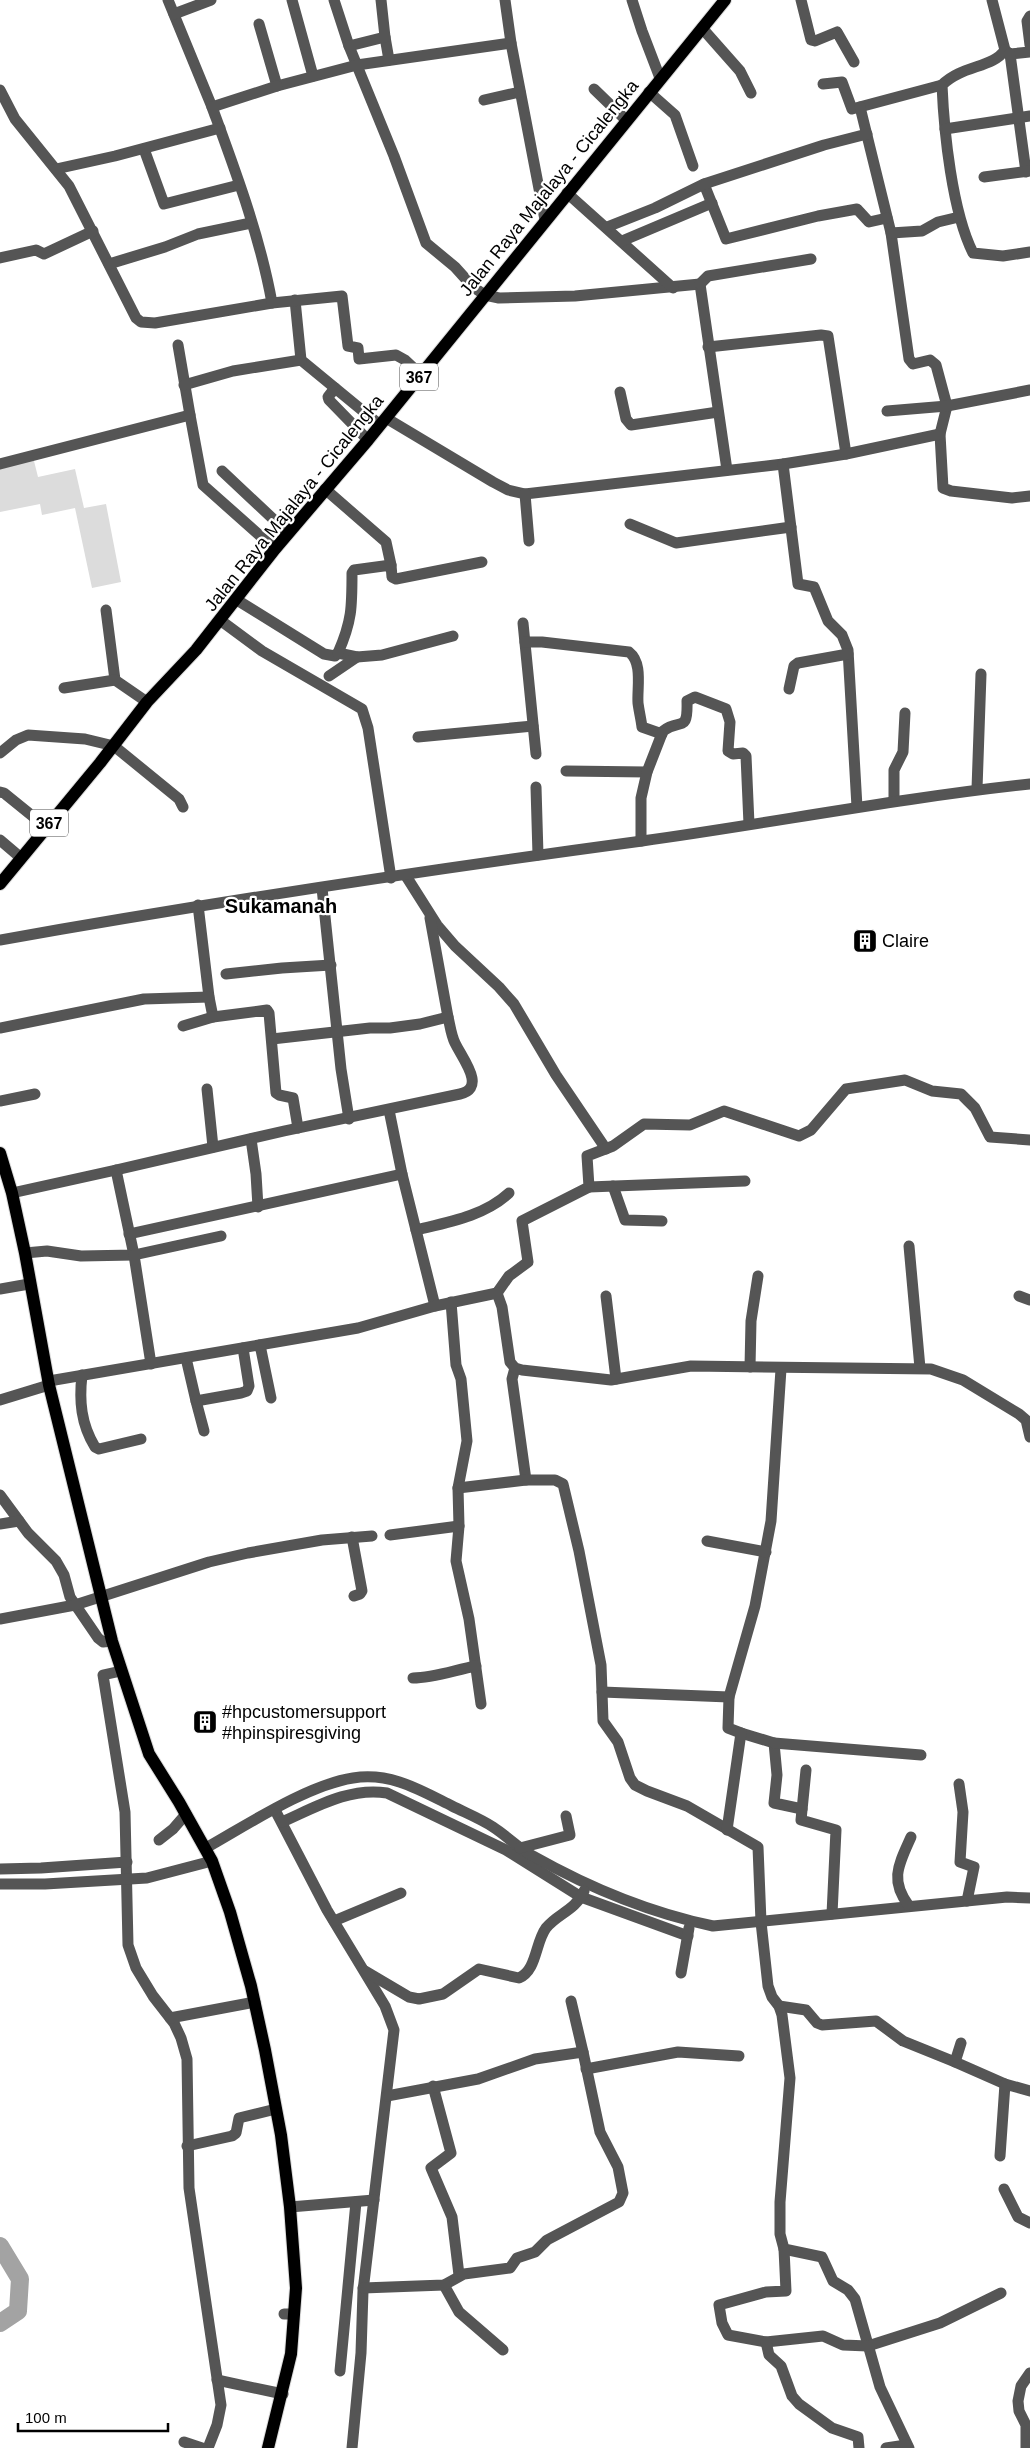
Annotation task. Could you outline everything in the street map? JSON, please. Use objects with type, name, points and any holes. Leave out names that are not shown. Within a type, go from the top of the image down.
[{"type":"main road","name":"Jalan Raya Majalaya - Cicalengka","points":[[0,884],[20,857],[100,764],[147,702],[186,662],[237,600],[288,533],[368,440],[725,0]]},
{"type":"main road","points":[[0,1154],[24,1191],[29,1284],[49,1383],[112,1641],[149,1754],[208,1854],[230,1912],[254,2002],[276,2109],[296,2262],[296,2288],[289,2314],[291,2354],[283,2394],[268,2448]]},
{"type":"street","points":[[168,0],[220,128],[252,223],[272,302]]},
{"type":"street","points":[[174,14],[211,0]]},
{"type":"street","points":[[292,0],[313,76]]},
{"type":"street","points":[[334,0],[349,46],[394,156],[426,243],[455,267],[473,287],[485,295],[499,298],[565,296],[672,288],[700,284],[708,276],[811,259]]},
{"type":"street","points":[[381,0],[389,60]]},
{"type":"street","points":[[505,0],[520,92],[546,220]]},
{"type":"street","points":[[632,0],[660,78]]},
{"type":"street","points":[[801,0],[811,40],[815,41],[837,32],[854,62]]},
{"type":"street","points":[[984,177],[1028,172],[1008,52],[992,0]]},
{"type":"street","points":[[1030,16],[1027,21],[1030,45]]},
{"type":"street","points":[[259,24],[277,86]]},
{"type":"street","points":[[702,28],[740,71],[751,93]]},
{"type":"street","points":[[349,46],[385,37]]},
{"type":"street","points":[[212,107],[277,86],[357,65],[511,43]]},
{"type":"street","points":[[824,84],[842,82],[850,108],[852,109],[942,85],[957,73],[998,58],[1008,52],[1030,52]]},
{"type":"street","points":[[942,85],[946,130],[960,217],[973,253],[1003,256],[1030,252]]},
{"type":"street","points":[[594,89],[626,120]]},
{"type":"street","points":[[0,90],[15,119],[69,186],[136,318],[141,322],[163,323],[272,302],[342,296],[348,346],[358,348],[359,359],[396,355],[406,360],[421,375]]},
{"type":"street","points":[[484,100],[520,92]]},
{"type":"street","points":[[649,92],[675,115],[693,166]]},
{"type":"street","points":[[860,107],[891,233],[909,359],[913,364],[930,360],[936,365],[947,406],[940,434],[942,482],[945,490],[1012,498],[1030,496]]},
{"type":"street","points":[[946,130],[1030,116]]},
{"type":"street","points":[[56,170],[220,128]]},
{"type":"street","points":[[607,227],[655,208],[704,184],[824,145],[867,134]]},
{"type":"street","points":[[144,149],[164,204],[239,186]]},
{"type":"street","points":[[704,184],[724,237],[727,239],[811,217],[857,209],[869,222],[887,218]]},
{"type":"street","points":[[567,193],[607,227],[672,288]]},
{"type":"street","points":[[622,241],[712,203]]},
{"type":"street","points":[[891,233],[922,231],[938,222],[960,217]]},
{"type":"street","points":[[109,264],[165,247],[198,234],[252,223]]},
{"type":"street","points":[[0,258],[36,250],[44,254],[94,232]]},
{"type":"street","points":[[700,284],[727,470]]},
{"type":"street","points":[[295,300],[301,360],[335,388],[383,421],[508,490],[525,494],[783,464],[846,454],[940,434]]},
{"type":"street","points":[[708,347],[821,335],[828,336],[846,454]]},
{"type":"street","points":[[178,345],[203,485],[275,549]]},
{"type":"street","points":[[184,385],[233,371],[301,360]]},
{"type":"street","points":[[335,388],[328,397],[329,400],[368,440]]},
{"type":"street","points":[[887,412],[947,406],[1030,390]]},
{"type":"street","points":[[620,392],[626,419],[630,425],[718,412]]},
{"type":"street","points":[[0,464],[190,415]]},
{"type":"street","points":[[783,464],[798,584],[814,587],[828,621],[842,635],[848,654],[857,807]]},
{"type":"street","points":[[222,471],[288,533]]},
{"type":"street","points":[[325,489],[386,542],[391,565],[391,576],[396,579],[482,562]]},
{"type":"street","points":[[525,494],[530,541]]},
{"type":"street","points":[[630,524],[676,543],[791,527]]},
{"type":"street","points":[[323,687],[331,673],[336,656],[349,627],[353,608],[353,572],[357,569],[391,565]]},
{"type":"street","points":[[237,600],[324,654],[353,660]]},
{"type":"street","points":[[106,610],[115,680]]},
{"type":"street","points":[[220,620],[262,651],[323,687],[358,704],[366,718],[391,878]]},
{"type":"street","points":[[523,623],[536,754]]},
{"type":"street","points":[[331,673],[353,660],[393,653],[453,636]]},
{"type":"street","points":[[526,642],[542,642],[629,652],[636,659],[638,700],[642,727],[662,734]]},
{"type":"street","points":[[789,689],[794,666],[798,663],[848,654]]},
{"type":"street","points":[[976,789],[980,674]]},
{"type":"street","points":[[64,688],[115,680],[147,702]]},
{"type":"street","points":[[641,841],[642,798],[647,772],[665,730],[682,725],[685,722],[687,701],[690,698],[698,697],[726,709],[730,722],[728,751],[730,754],[743,754],[746,756],[749,824]]},
{"type":"street","points":[[894,801],[894,770],[903,752],[905,713]]},
{"type":"street","points":[[418,737],[533,726]]},
{"type":"street","points":[[0,753],[16,740],[28,735],[85,739],[112,749],[179,799],[183,807]]},
{"type":"street","points":[[566,771],[647,772]]},
{"type":"street","points":[[0,940],[198,905],[406,876],[538,854],[641,841],[976,789],[1030,784]]},
{"type":"street","points":[[536,788],[538,854]]},
{"type":"street","points":[[0,792],[4,792],[46,827]]},
{"type":"street","points":[[0,840],[20,857]]},
{"type":"street","points":[[406,876],[430,915],[455,946],[499,987],[514,1004],[556,1075],[606,1149]]},
{"type":"street","points":[[322,888],[337,1032],[349,1119]]},
{"type":"street","points":[[198,905],[213,1017]]},
{"type":"street","points":[[24,1191],[298,1128],[349,1119],[467,1093],[472,1088],[471,1073],[464,1057],[455,1045],[448,1017],[430,915]]},
{"type":"street","points":[[226,974],[282,968],[331,966]]},
{"type":"street","points":[[0,1028],[144,999],[209,997]]},
{"type":"street","points":[[183,1026],[213,1017],[266,1010],[272,1039],[276,1092],[279,1095],[293,1098],[298,1128]]},
{"type":"street","points":[[272,1039],[390,1028],[420,1024],[448,1017]]},
{"type":"street","points":[[589,1187],[586,1157],[606,1149],[644,1124],[690,1125],[724,1112],[791,1135],[802,1136],[812,1130],[842,1093],[853,1087],[906,1080],[932,1091],[953,1092],[967,1099],[977,1110],[988,1136],[1030,1140]]},
{"type":"street","points":[[207,1089],[213,1147]]},
{"type":"street","points":[[0,1102],[35,1094]]},
{"type":"street","points":[[389,1110],[402,1174],[434,1306]]},
{"type":"street","points":[[251,1139],[258,1207]]},
{"type":"street","points":[[116,1170],[134,1255],[141,1310],[151,1364]]},
{"type":"street","points":[[129,1234],[402,1174]]},
{"type":"street","points":[[0,1400],[75,1376],[374,1324],[434,1306],[497,1293],[509,1276],[528,1262],[522,1221],[589,1187],[745,1181]]},
{"type":"street","points":[[613,1186],[625,1220],[662,1221]]},
{"type":"street","points":[[416,1230],[471,1216],[500,1202],[510,1193]]},
{"type":"street","points":[[28,1252],[47,1250],[81,1256],[134,1255],[221,1236]]},
{"type":"street","points":[[909,1246],[920,1368]]},
{"type":"street","points":[[750,1367],[751,1321],[758,1276]]},
{"type":"street","points":[[0,1289],[29,1284]]},
{"type":"street","points":[[497,1293],[502,1308],[510,1362],[515,1368],[593,1379],[616,1379],[690,1366],[781,1369],[920,1368],[942,1371],[963,1380],[1028,1417],[1030,1437]]},
{"type":"street","points":[[606,1296],[616,1379]]},
{"type":"street","points":[[451,1302],[456,1365],[461,1380],[467,1441],[458,1488],[456,1561],[482,1704]]},
{"type":"street","points":[[260,1345],[271,1398]]},
{"type":"street","points":[[196,1401],[247,1390],[250,1386],[243,1348]]},
{"type":"street","points":[[186,1358],[204,1431]]},
{"type":"street","points":[[515,1368],[512,1379],[526,1480]]},
{"type":"street","points":[[781,1369],[775,1476],[766,1552],[755,1606],[729,1697],[728,1728],[774,1743],[920,1755]]},
{"type":"street","points":[[75,1376],[82,1415],[95,1447],[99,1449],[141,1439]]},
{"type":"street","points":[[458,1488],[526,1480],[555,1480],[563,1484],[579,1551],[601,1665],[602,1719],[618,1742],[632,1782],[647,1792],[687,1806],[758,1848],[761,1922],[770,1992],[779,2006],[782,2015],[790,2078],[780,2202],[780,2234],[784,2250],[786,2291],[766,2292],[721,2304],[719,2307],[722,2323],[728,2335],[766,2342],[823,2336],[843,2345],[868,2346],[940,2323],[983,2300],[1001,2293]]},
{"type":"street","points":[[0,1495],[19,1521],[56,1561],[75,1605],[100,1640],[112,1641]]},
{"type":"street","points":[[0,1524],[19,1521]]},
{"type":"street","points":[[390,1535],[458,1526]]},
{"type":"street","points":[[0,1619],[75,1605],[100,1595],[209,1562],[248,1553],[352,1537],[372,1536]]},
{"type":"street","points":[[352,1537],[362,1591],[354,1596]]},
{"type":"street","points":[[707,1541],[766,1552]]},
{"type":"street","points":[[412,1678],[431,1678],[438,1673],[476,1666]]},
{"type":"street","points":[[121,1671],[103,1675],[125,1812],[128,1945],[136,1968],[152,1996],[170,2018],[181,2038],[187,2059],[189,2188],[220,2380],[221,2405],[217,2425],[208,2448]]},
{"type":"street","points":[[602,1692],[729,1697]]},
{"type":"street","points":[[727,1830],[741,1733]]},
{"type":"street","points":[[774,1743],[777,1775],[774,1803],[802,1809]]},
{"type":"street","points":[[806,1770],[802,1822],[836,1830],[832,1914]]},
{"type":"street","points":[[0,1869],[127,1870],[166,1875],[208,1854],[309,1793],[386,1778],[408,1783],[488,1833],[510,1852],[585,1890],[617,1896],[690,1928],[1007,1897],[1030,1898]]},
{"type":"street","points":[[959,1784],[963,1832],[960,1862],[974,1867],[967,1901]]},
{"type":"street","points":[[275,1815],[332,1799],[352,1785],[395,1796],[488,1833],[520,1848],[585,1890]]},
{"type":"street","points":[[159,1840],[173,1829],[186,1814]]},
{"type":"street","points":[[275,1815],[334,1921],[364,1970],[393,2025],[387,2096],[365,2201],[356,2290],[340,2371]]},
{"type":"street","points":[[520,1848],[570,1835],[566,1816]]},
{"type":"street","points":[[909,1906],[897,1886],[901,1858],[911,1837]]},
{"type":"street","points":[[0,1884],[45,1884],[127,1870]]},
{"type":"street","points":[[364,1970],[416,1998],[443,1994],[479,1969],[519,1978],[530,1969],[547,1928],[574,1907],[585,1890]]},
{"type":"street","points":[[334,1921],[401,1893]]},
{"type":"street","points":[[681,1973],[690,1928]]},
{"type":"street","points":[[356,2290],[444,2285],[459,2275],[510,2268],[516,2258],[535,2252],[547,2240],[621,2199],[623,2193],[618,2168],[600,2132],[571,2001]]},
{"type":"street","points":[[170,2018],[254,2002]]},
{"type":"street","points":[[779,2006],[806,2010],[817,2023],[822,2024],[876,2021],[903,2041],[1005,2084],[1030,2091]]},
{"type":"street","points":[[955,2062],[961,2043]]},
{"type":"street","points":[[387,2096],[478,2079],[535,2059],[583,2052]]},
{"type":"street","points":[[586,2069],[674,2052],[739,2056]]},
{"type":"street","points":[[1000,2156],[1005,2084]]},
{"type":"street","points":[[433,2086],[451,2153],[431,2168],[453,2220],[459,2275]]},
{"type":"street","points":[[187,2146],[232,2136],[236,2133],[238,2118],[276,2109]]},
{"type":"street","points":[[1004,2189],[1018,2217],[1030,2223]]},
{"type":"street","points":[[290,2207],[365,2201]]},
{"type":"street","points":[[352,2448],[359,2349],[356,2290],[365,2201]]},
{"type":"street","points":[[784,2250],[818,2256],[824,2260],[833,2281],[848,2290],[855,2299],[880,2388],[908,2446],[886,2448]]},
{"type":"street","points":[[444,2285],[459,2312],[504,2350]]},
{"type":"street","points":[[766,2342],[769,2355],[781,2366],[796,2401],[832,2428],[858,2437],[859,2448]]},
{"type":"street","points":[[344,2346],[359,2349]]},
{"type":"street","points":[[1026,2448],[1026,2425],[1019,2411],[1018,2401],[1021,2386],[1030,2372]]},
{"type":"street","points":[[220,2380],[283,2394]]},
{"type":"street","points":[[184,2442],[202,2448]]},
{"type":"shaded area","points":[[33,457],[38,477],[75,469],[84,508],[106,504],[121,582],[92,588],[75,508],[42,515],[40,504],[0,512],[0,464]]},
{"type":"waterway","points":[[0,2246],[20,2279],[18,2311],[0,2323]]},
{"type":"place","name":"Claire","points":[[865,941]]},
{"type":"place","name":"#hpcustomersupport #hpinspiresgiving","points":[[205,1722]]},
{"type":"district","name":"Sukamanah","points":[[281,906]]}]
